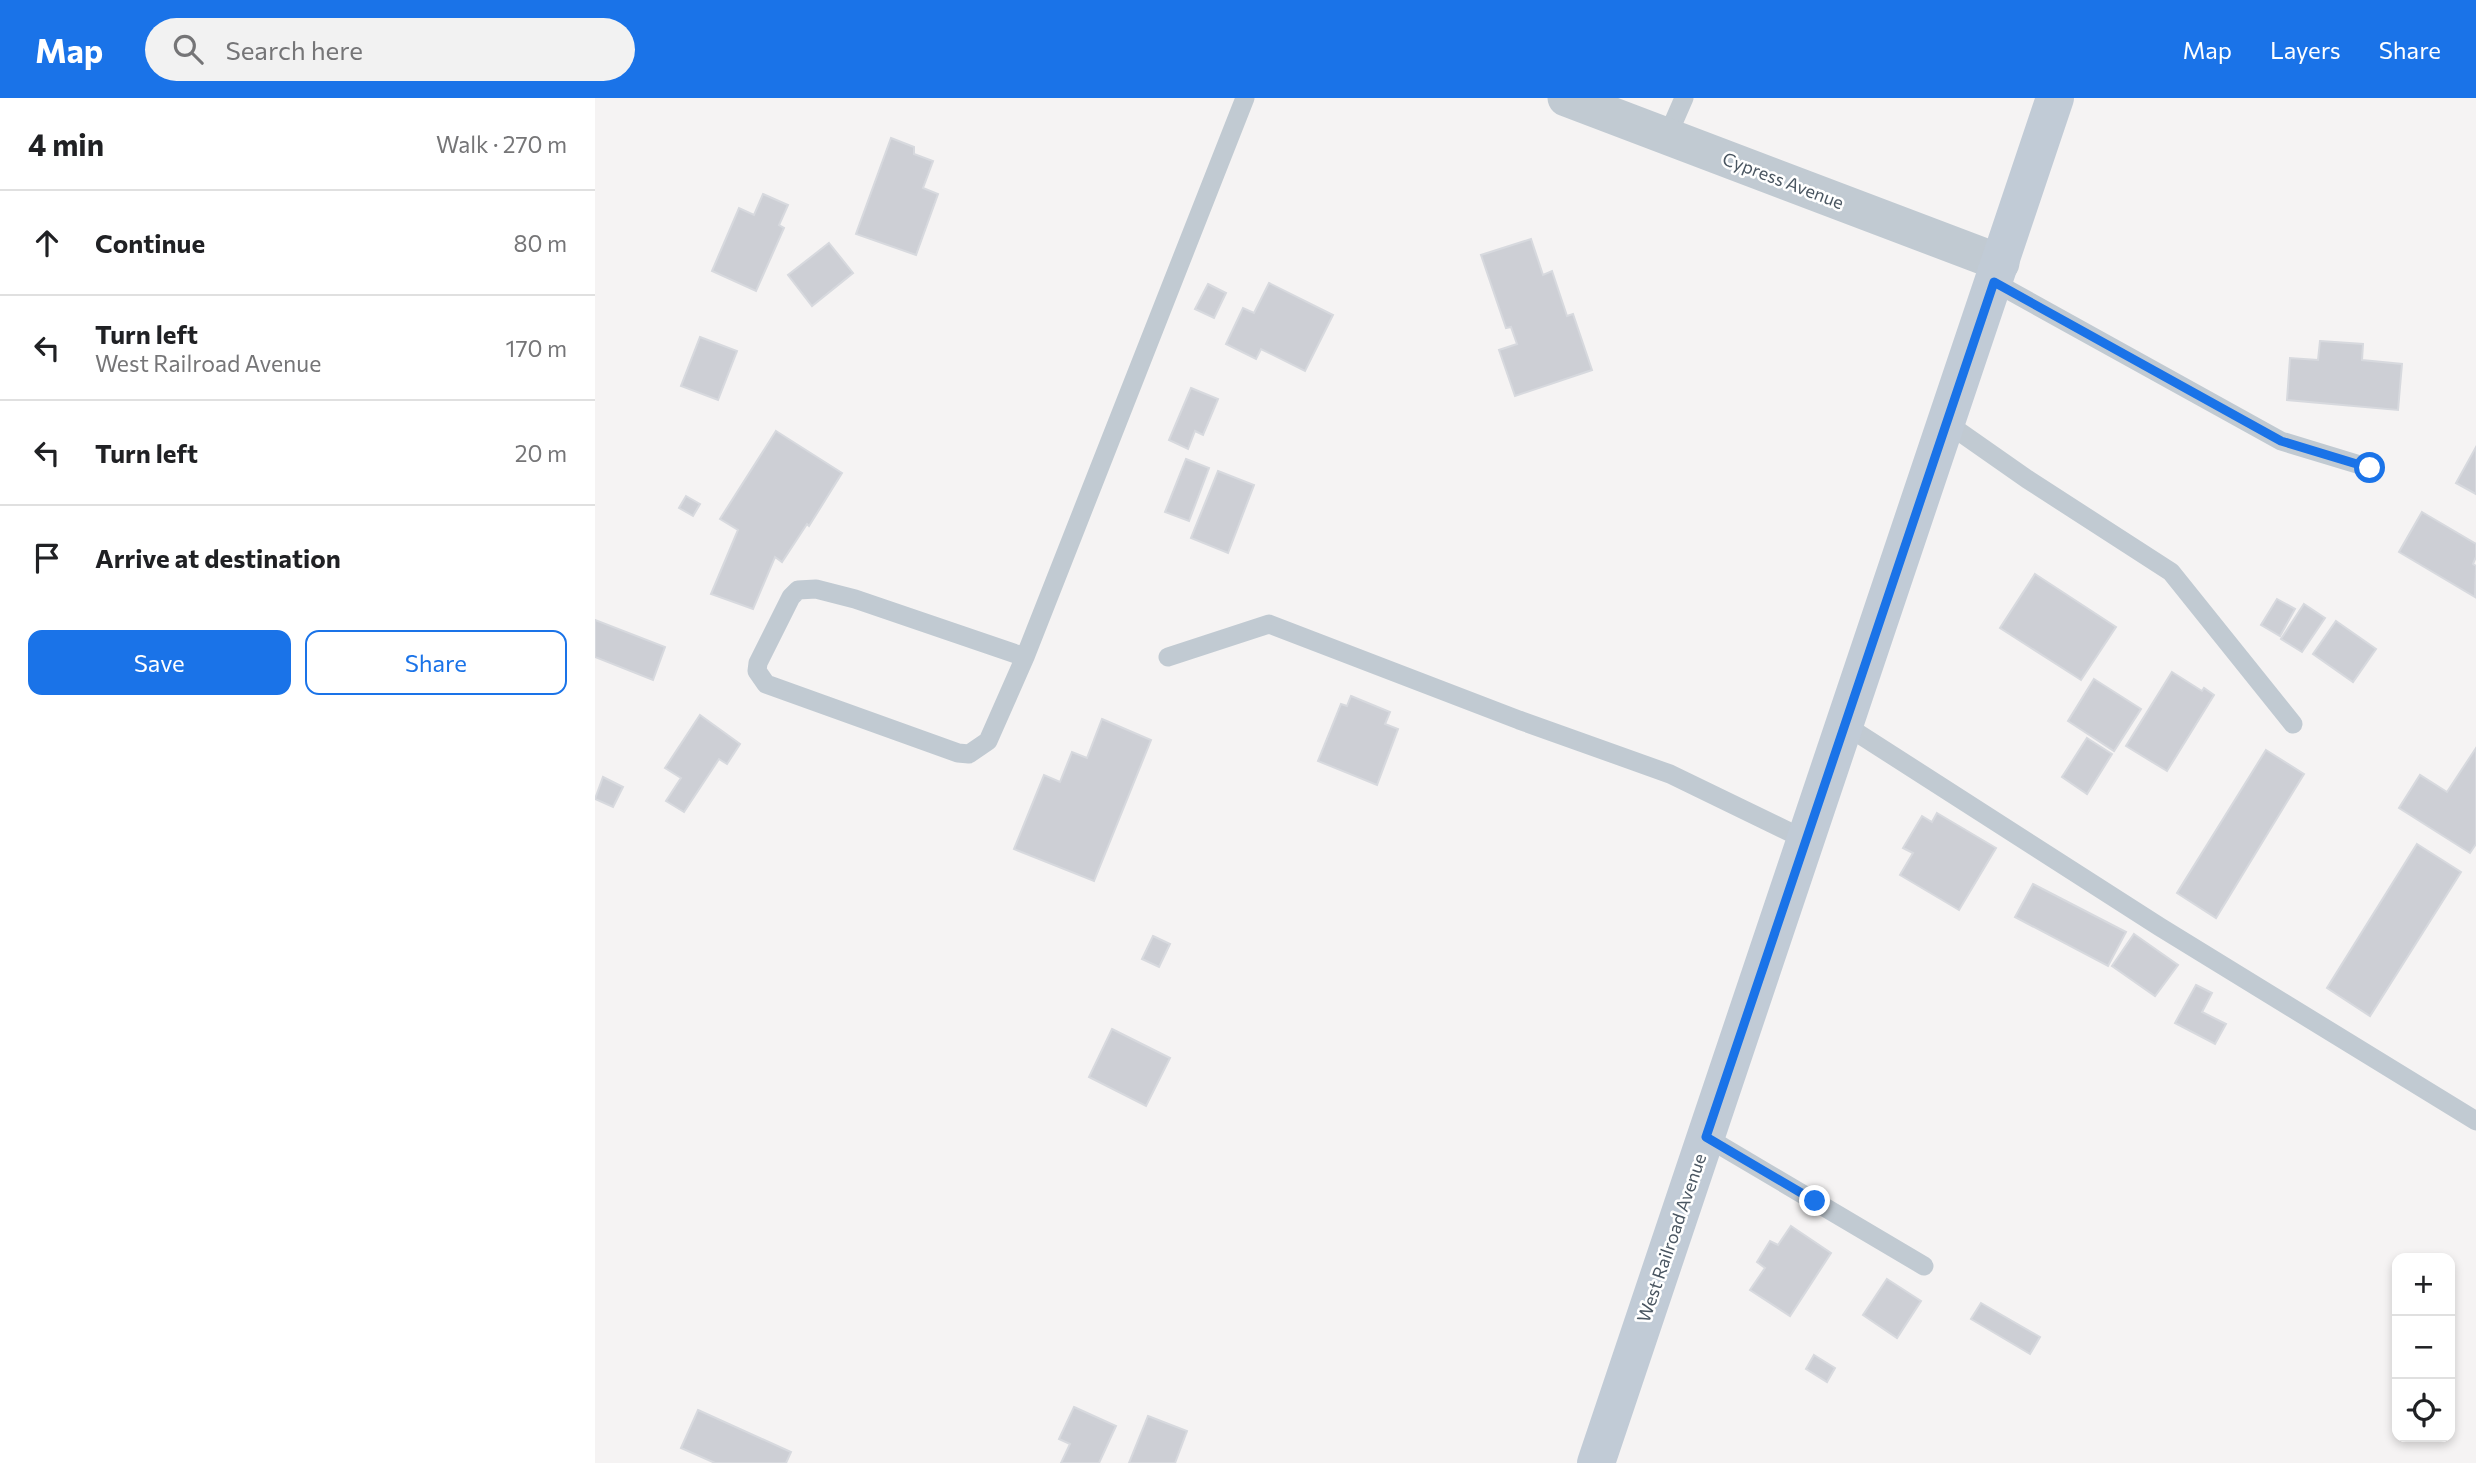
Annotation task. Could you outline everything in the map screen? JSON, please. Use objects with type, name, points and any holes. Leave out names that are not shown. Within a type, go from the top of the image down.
[{"type":"main road","name":"West Railroad Avenue","points":[[1596,1463],[2056,98]]},
{"type":"street","name":"Cypress Avenue","points":[[1566,98],[1997,273]]},
{"type":"lane","points":[[1025,657],[855,599],[806,588],[798,590],[791,597],[758,663],[757,671],[765,684],[958,753],[968,754],[988,741],[1025,657],[1245,98]]},
{"type":"lane","points":[[1667,137],[1684,98]]},
{"type":"lane","points":[[1997,273],[2281,441],[2370,468]]},
{"type":"lane","points":[[1947,422],[2027,479],[2171,572],[2294,724]]},
{"type":"lane","points":[[1168,657],[1269,624],[1670,774],[1806,840]]},
{"type":"lane","points":[[1845,725],[2160,927],[2476,1121]]},
{"type":"lane","points":[[1706,1137],[1924,1266]]},
{"type":"building","points":[[891,138],[914,147],[914,154],[933,161],[923,188],[938,194],[916,255],[856,234]]},
{"type":"building","points":[[763,194],[788,205],[779,225],[784,228],[756,291],[712,271],[739,208],[754,215]]},
{"type":"building","points":[[1531,239],[1543,275],[1552,271],[1567,316],[1573,314],[1592,370],[1515,396],[1499,350],[1517,344],[1511,327],[1506,328],[1481,255]]},
{"type":"building","points":[[829,243],[853,273],[812,306],[788,275]]},
{"type":"building","points":[[1269,283],[1333,315],[1305,371],[1261,349],[1256,359],[1226,344],[1243,308],[1254,313]]},
{"type":"building","points":[[1208,284],[1226,293],[1214,318],[1195,309]]},
{"type":"building","points":[[700,337],[737,351],[718,400],[681,386]]},
{"type":"building","points":[[2320,341],[2363,344],[2362,360],[2402,364],[2398,410],[2287,400],[2290,358],[2318,360]]},
{"type":"building","points":[[1191,388],[1218,399],[1203,435],[1195,431],[1188,449],[1169,440]]},
{"type":"building","points":[[776,431],[842,473],[809,526],[807,524],[782,562],[775,557],[753,609],[711,594],[738,530],[720,519]]},
{"type":"building","points":[[2476,447],[2476,494],[2456,483]]},
{"type":"building","points":[[1186,459],[1209,468],[1189,521],[1165,512]]},
{"type":"building","points":[[1218,471],[1254,485],[1228,553],[1191,538]]},
{"type":"building","points":[[686,496],[700,504],[693,516],[679,508]]},
{"type":"building","points":[[2422,512],[2476,544],[2473,564],[2476,566],[2475,597],[2399,552]]},
{"type":"building","points":[[2035,574],[2116,627],[2081,680],[2000,628]]},
{"type":"building","points":[[2277,599],[2295,609],[2280,636],[2261,625]]},
{"type":"building","points":[[2304,604],[2325,618],[2302,652],[2281,639]]},
{"type":"building","points":[[595,620],[665,647],[653,680],[595,657]]},
{"type":"building","points":[[2336,621],[2376,649],[2353,682],[2313,654]]},
{"type":"building","points":[[2172,672],[2202,691],[2204,688],[2214,695],[2167,771],[2126,746]]},
{"type":"building","points":[[2094,679],[2141,709],[2114,751],[2068,721]]},
{"type":"building","points":[[1351,696],[1390,712],[1385,724],[1398,729],[1377,785],[1318,761],[1341,704],[1347,706]]},
{"type":"building","points":[[700,715],[740,744],[727,764],[719,759],[684,812],[666,801],[681,778],[665,768]]},
{"type":"building","points":[[1102,719],[1151,740],[1094,881],[1014,849],[1044,775],[1060,782],[1072,752],[1087,758]]},
{"type":"building","points":[[2087,738],[2112,754],[2087,794],[2062,777]]},
{"type":"building","points":[[2476,748],[2476,844],[2470,853],[2399,808],[2420,775],[2447,792]]},
{"type":"building","points":[[2266,750],[2304,774],[2216,918],[2177,893]]},
{"type":"building","points":[[603,777],[623,787],[613,807],[595,799]]},
{"type":"building","points":[[1937,813],[1996,848],[1959,910],[1900,875],[1913,853],[1903,848],[1922,816],[1932,822]]},
{"type":"building","points":[[2417,844],[2461,872],[2370,1016],[2327,988]]},
{"type":"building","points":[[2033,884],[2126,932],[2108,966],[2015,917]]},
{"type":"building","points":[[2134,934],[2178,965],[2155,996],[2112,966]]},
{"type":"building","points":[[1153,936],[1170,944],[1159,967],[1142,959]]},
{"type":"building","points":[[2196,985],[2212,993],[2202,1012],[2226,1024],[2215,1044],[2175,1023]]},
{"type":"building","points":[[1112,1029],[1170,1058],[1146,1106],[1089,1077]]},
{"type":"building","points":[[1791,1226],[1831,1253],[1790,1316],[1750,1290],[1765,1268],[1757,1262],[1770,1241],[1778,1245]]},
{"type":"building","points":[[1887,1279],[1921,1301],[1897,1338],[1863,1315]]},
{"type":"building","points":[[1981,1303],[2040,1337],[2030,1354],[1971,1319]]},
{"type":"building","points":[[1814,1355],[1835,1368],[1827,1382],[1806,1369]]},
{"type":"building","points":[[1074,1407],[1116,1426],[1099,1463],[1061,1463],[1070,1444],[1059,1439]]},
{"type":"building","points":[[698,1410],[791,1452],[786,1463],[715,1463],[681,1448]]},
{"type":"building","points":[[1148,1416],[1187,1431],[1175,1463],[1129,1463]]},
{"type":"route","points":[[1815,1201],[1706,1137],[1994,282],[2281,441],[2370,468]]}]
